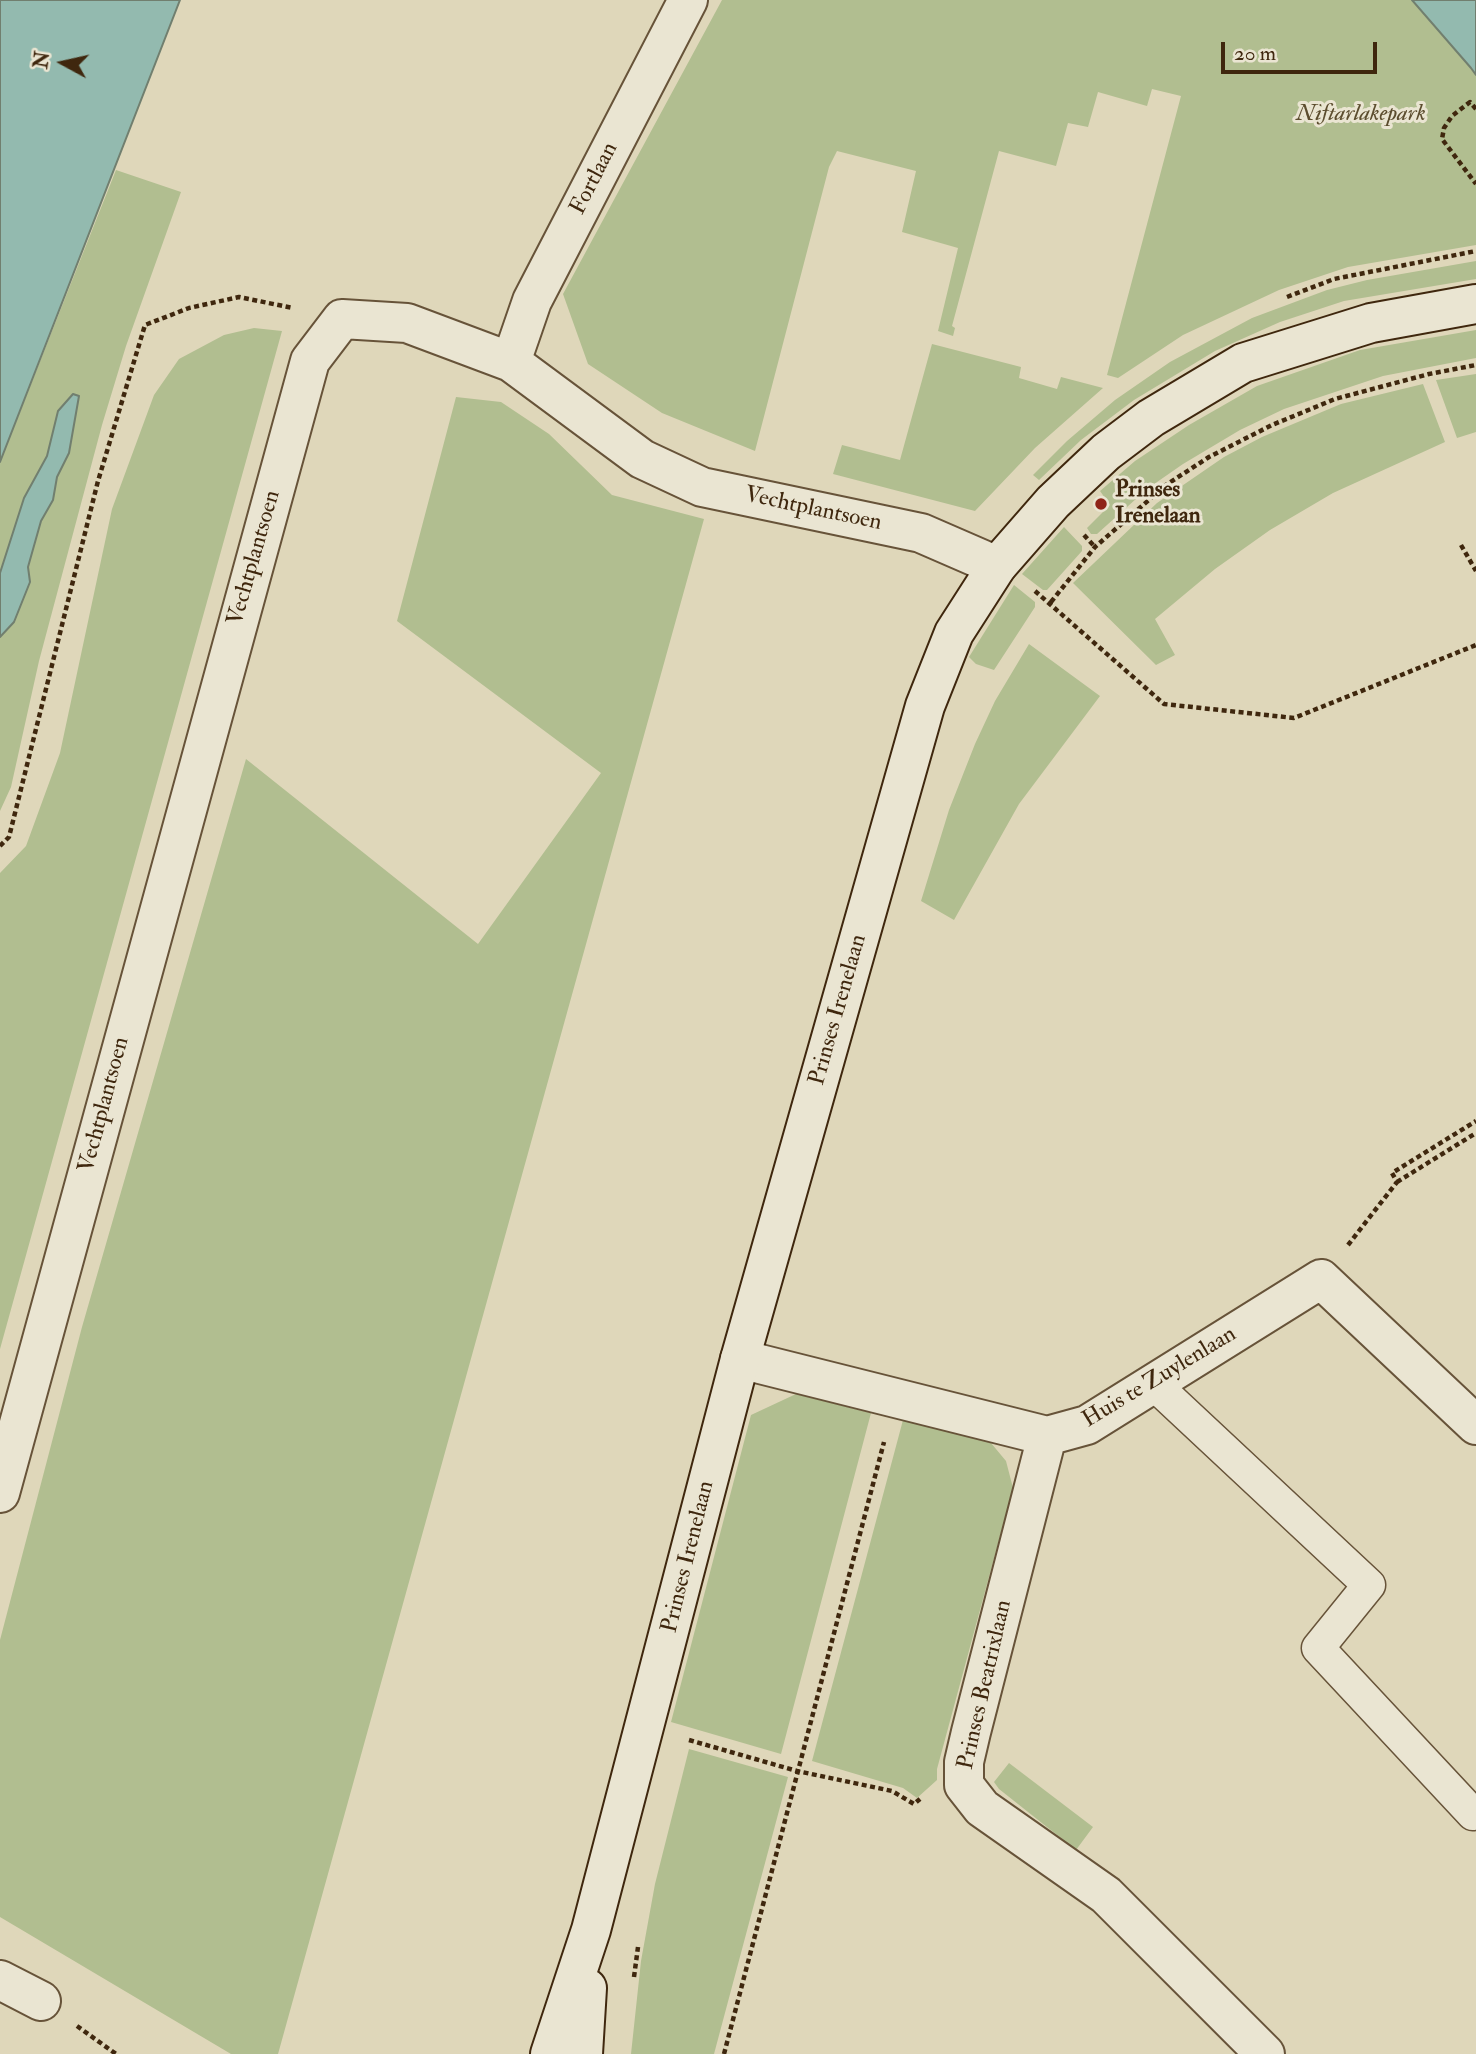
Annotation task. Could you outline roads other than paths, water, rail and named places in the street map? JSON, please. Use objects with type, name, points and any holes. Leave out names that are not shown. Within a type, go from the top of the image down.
[{"type":"street","name":"Fortlaan","points":[[511,362],[532,301],[688,0]]},
{"type":"street","name":"Prinses Irenelaan","points":[[550,2054],[592,1930],[740,1359],[925,706],[954,633],[997,566],[1053,502],[1106,452],[1151,418],[1243,363],[1371,323],[1476,304]]},
{"type":"street","name":"Vechtplantsoen","points":[[0,1493],[310,361],[342,319],[407,323],[511,362],[642,459],[702,486],[921,533],[997,566]]},
{"type":"street","name":"Huis te Zuylenlaan","points":[[1048,1436],[1087,1425],[1321,1279],[1476,1425]]},
{"type":"street","points":[[740,1359],[1048,1436]]},
{"type":"street","name":"Prinses Beatrixlaan","points":[[1048,1436],[971,1732],[964,1762],[964,1785],[982,1808],[1106,1895],[1265,2054]]},
{"type":"street","name":"Prinses Irenelaan","points":[[583,2054],[592,1930]]},
{"type":"street","points":[[0,1980],[41,2001]]},
{"type":"lane","points":[[1155,1385],[1368,1585],[1318,1648],[1473,1814]]},
{"type":"water","points":[[0,0],[180,0],[0,462]]},
{"type":"water","points":[[1412,0],[1476,0],[1476,75],[1471,68]]},
{"type":"water","points":[[73,394],[79,396],[69,453],[57,477],[53,500],[41,521],[28,567],[30,582],[14,622],[0,637],[0,573],[24,498],[47,456],[58,411]]},
{"type":"place","name":"Prinses Irenelaan","points":[[1101,504]]},
{"type":"park label","name":"Niftarlakepark","points":[[1361,115]]}]
